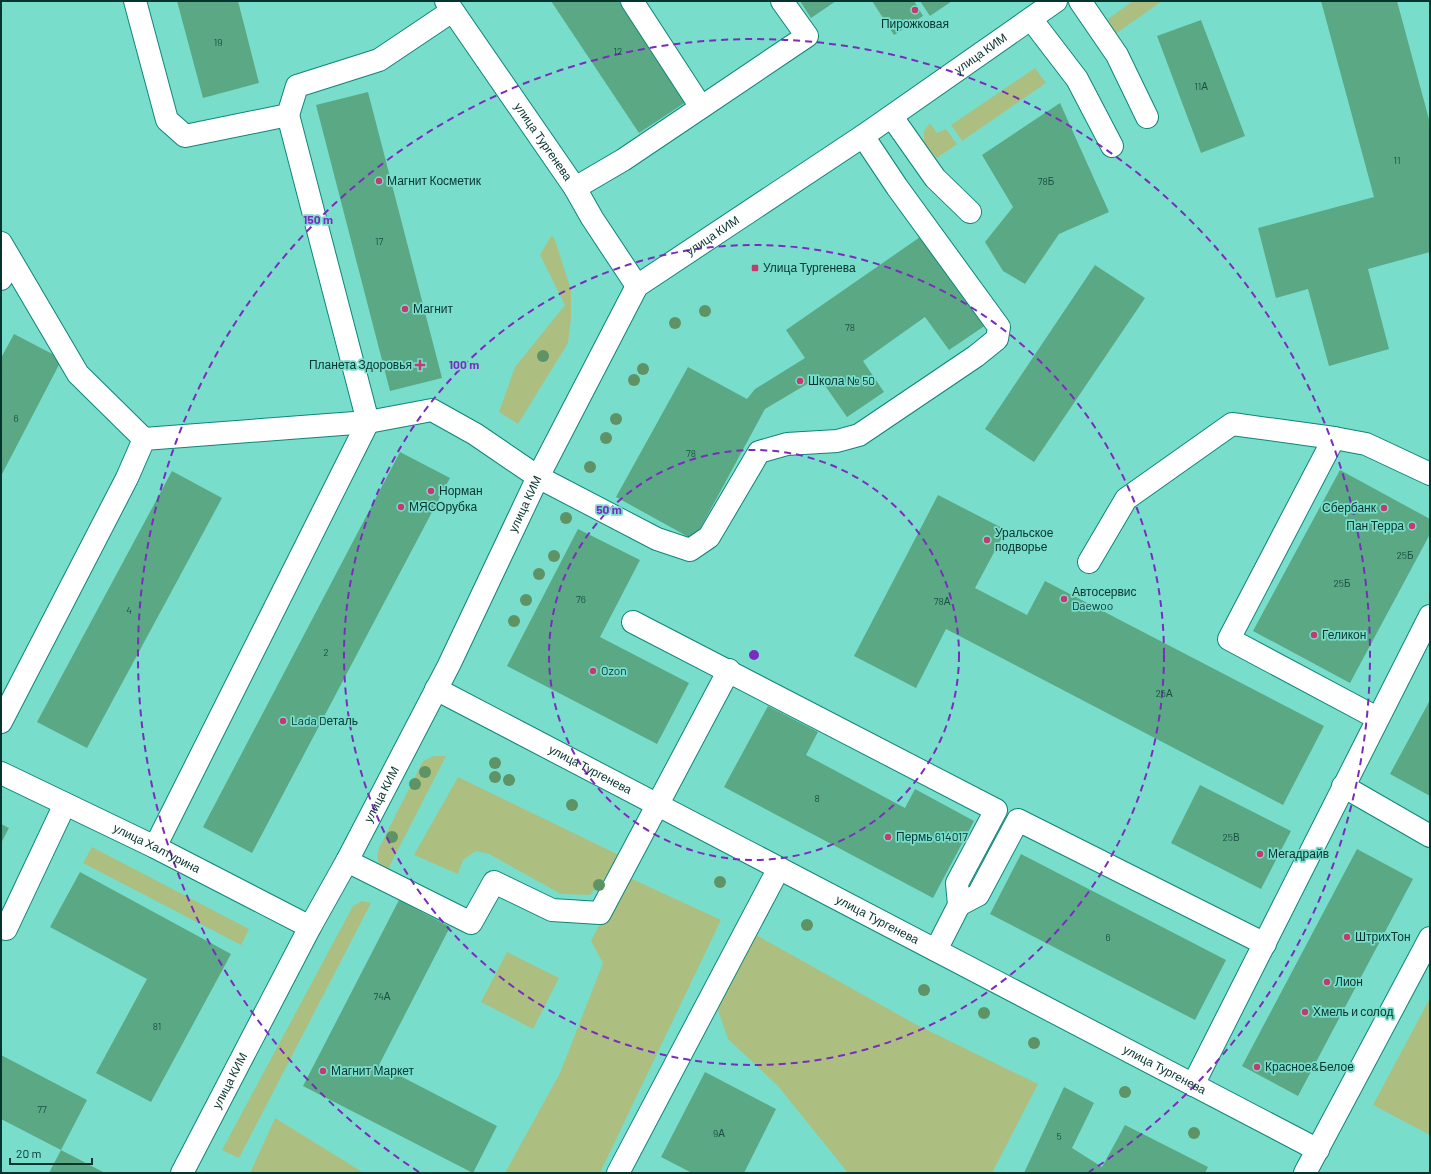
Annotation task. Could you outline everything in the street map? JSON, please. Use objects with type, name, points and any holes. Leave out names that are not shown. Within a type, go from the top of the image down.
[{"type":"street","points":[[135,1],[167,120],[184,136],[288,115]]},
{"type":"street","points":[[632,1],[701,107]]},
{"type":"street","points":[[575,188],[623,160],[807,36],[782,1]]},
{"type":"street","name":"улица КИМ","points":[[182,1173],[449,665],[538,477],[637,286],[892,117],[1056,1]]},
{"type":"street","points":[[1080,1],[1117,55],[1146,117]]},
{"type":"street","points":[[155,847],[368,422],[288,115],[297,86],[379,60],[449,6]]},
{"type":"street","name":"улица Тургенева","points":[[449,6],[575,188],[592,218],[637,286]]},
{"type":"street","points":[[1031,19],[1077,79],[1112,146]]},
{"type":"street","points":[[892,117],[935,178],[970,212]]},
{"type":"street","points":[[4,261],[78,374],[144,439],[368,422],[432,410],[475,434],[538,477],[657,539],[690,550],[709,536],[759,452],[787,444],[837,441],[859,435],[976,356],[997,339],[999,327],[897,186],[864,136]]},
{"type":"street","points":[[1089,562],[1126,499],[1232,424],[1334,438],[1366,444],[1430,474]]},
{"type":"street","points":[[1334,438],[1229,639],[1377,718]]},
{"type":"street","points":[[1,722],[127,478],[144,439]]},
{"type":"street","points":[[1193,1085],[1377,718],[1430,616]]},
{"type":"street","points":[[633,622],[729,670],[996,810],[957,883],[959,906]]},
{"type":"street","points":[[347,861],[471,923],[494,882],[552,910],[600,913],[729,670]]},
{"type":"street","name":"улица Тургенева","points":[[436,689],[1318,1150]]},
{"type":"street","name":"улица Халтурина","points":[[1,773],[155,847],[310,927]]},
{"type":"street","points":[[1343,786],[1430,836]]},
{"type":"street","points":[[6,929],[65,804]]},
{"type":"street","points":[[936,950],[959,906],[978,895],[1018,820],[1265,944]]},
{"type":"street","points":[[618,1173],[779,868]]},
{"type":"street","points":[[1305,1173],[1430,938]]},
{"type":"green space","points":[[1133,1],[1162,1],[1114,35],[1108,19]]},
{"type":"green space","points":[[1035,68],[1046,83],[962,141],[951,125]]},
{"type":"green space","points":[[930,123],[937,133],[946,129],[957,144],[937,158],[924,143],[924,131]]},
{"type":"green space","points":[[552,235],[555,240],[571,290],[571,318],[568,343],[518,424],[499,412],[515,367],[565,305],[540,255]]},
{"type":"green space","points":[[434,756],[446,756],[387,871],[378,861],[379,848],[423,761]]},
{"type":"green space","points":[[458,777],[623,857],[590,895],[561,894],[489,854],[476,851],[463,860],[458,874],[414,855]]},
{"type":"green space","points":[[92,847],[249,929],[241,945],[83,863]]},
{"type":"green space","points":[[630,878],[721,920],[600,1173],[505,1173],[560,1073],[603,963],[591,941],[604,916]]},
{"type":"green space","points":[[362,901],[371,903],[239,1158],[222,1150],[353,906]]},
{"type":"green space","points":[[751,932],[917,1025],[1038,1084],[992,1173],[848,1173],[778,1086],[728,1039],[718,1010]]},
{"type":"green space","points":[[507,952],[559,978],[533,1029],[481,1002]]},
{"type":"green space","points":[[1430,998],[1430,1135],[1373,1105]]},
{"type":"green space","points":[[275,1118],[364,1173],[250,1173]]},
{"type":"building","points":[[177,1],[238,1],[259,83],[203,98]]},
{"type":"building","points":[[551,1],[619,1],[686,102],[639,133]]},
{"type":"building","points":[[800,1],[836,1],[811,18]]},
{"type":"building","points":[[872,1],[914,1],[923,16],[894,35]]},
{"type":"building","points":[[920,1],[952,1],[930,16]]},
{"type":"building","points":[[1321,1],[1397,1],[1430,123],[1430,252],[1368,269],[1389,349],[1329,366],[1308,289],[1276,298],[1258,228],[1374,197]]},
{"type":"building","points":[[1201,20],[1245,136],[1201,153],[1157,36]]},
{"type":"building","points":[[368,92],[442,378],[390,391],[316,105]]},
{"type":"building","points":[[1060,103],[1109,212],[1059,234],[1025,284],[1003,271],[985,242],[1013,207],[982,155]]},
{"type":"building","points":[[923,235],[986,325],[949,350],[925,317],[863,361],[884,392],[847,417],[819,377],[765,409],[694,540],[616,497],[688,367],[747,399],[755,389],[805,358],[786,330]]},
{"type":"building","points":[[1095,265],[1145,298],[1034,462],[985,429]]},
{"type":"building","points":[[14,334],[62,359],[1,476],[1,358]]},
{"type":"building","points":[[400,452],[450,478],[252,853],[203,827]]},
{"type":"building","points":[[1340,470],[1430,519],[1430,534],[1350,683],[1253,631]]},
{"type":"building","points":[[172,471],[222,498],[87,748],[37,722]]},
{"type":"building","points":[[938,495],[1006,530],[975,588],[1027,615],[1045,581],[1324,726],[1283,805],[946,629],[916,688],[854,656]]},
{"type":"building","points":[[578,529],[640,560],[600,637],[689,683],[657,744],[507,666]]},
{"type":"building","points":[[1430,700],[1430,796],[1390,774]]},
{"type":"building","points":[[768,706],[818,732],[806,755],[905,808],[915,789],[974,821],[933,898],[724,787]]},
{"type":"building","points":[[1200,785],[1291,831],[1261,889],[1171,843]]},
{"type":"building","points":[[1,824],[9,828],[1,843]]},
{"type":"building","points":[[1357,849],[1413,879],[1298,1096],[1242,1066]]},
{"type":"building","points":[[1021,854],[1226,960],[1195,1020],[990,914]]},
{"type":"building","points":[[80,872],[231,954],[151,1102],[96,1073],[147,979],[50,927]]},
{"type":"building","points":[[399,900],[450,927],[379,1065],[497,1126],[473,1173],[303,1086]]},
{"type":"building","points":[[1,1055],[87,1100],[61,1150],[1,1119]]},
{"type":"building","points":[[705,1072],[776,1109],[744,1173],[692,1173],[661,1157]]},
{"type":"building","points":[[1064,1087],[1094,1103],[1072,1148],[1102,1167],[1125,1125],[1208,1167],[1205,1173],[1024,1173]]},
{"type":"building","points":[[61,1150],[105,1173],[49,1173]]},
{"type":"place","name":"Пирожковая","points":[[915,10]]},
{"type":"place","name":"Магнит Косметик","points":[[379,181]]},
{"type":"place","name":"Улица Тургенева","points":[[755,268]]},
{"type":"place","name":"Магнит","points":[[405,309]]},
{"type":"place","name":"Планета Здоровья","points":[[420,365]]},
{"type":"place","name":"Школа № 50","points":[[800,381]]},
{"type":"place","name":"Норман","points":[[431,491]]},
{"type":"place","name":"МЯСОрубка","points":[[401,507]]},
{"type":"place","name":"Сбербанк","points":[[1384,508]]},
{"type":"place","name":"Пан Терра","points":[[1412,526]]},
{"type":"place","name":"Уральское подворье","points":[[987,540]]},
{"type":"place","name":"Автосервис Daewoo","points":[[1064,599]]},
{"type":"place","name":"Геликон","points":[[1314,635]]},
{"type":"place","name":"Ozon","points":[[593,671]]},
{"type":"place","name":"Lada Dеталь","points":[[283,721]]},
{"type":"place","name":"Пермь 614017","points":[[888,837]]},
{"type":"place","name":"Мегадрайв","points":[[1260,854]]},
{"type":"place","name":"ШтрихТон","points":[[1347,937]]},
{"type":"place","name":"Лион","points":[[1327,982]]},
{"type":"place","name":"Хмель и солод","points":[[1305,1012]]},
{"type":"place","name":"Красное&Белое","points":[[1257,1067]]},
{"type":"place","name":"Магнит Маркет","points":[[323,1071]]}]
